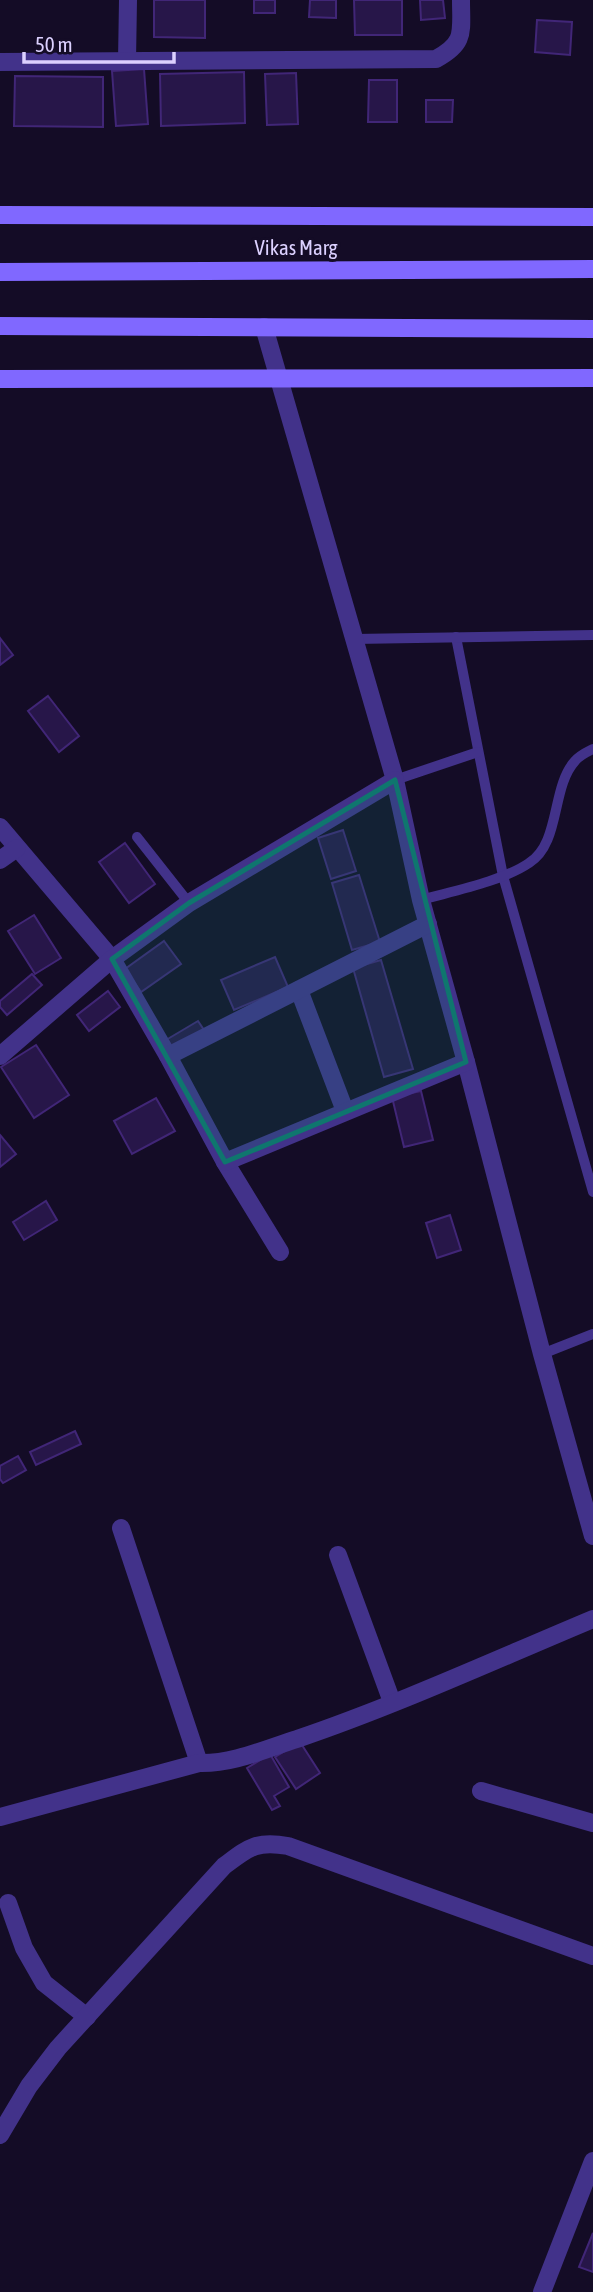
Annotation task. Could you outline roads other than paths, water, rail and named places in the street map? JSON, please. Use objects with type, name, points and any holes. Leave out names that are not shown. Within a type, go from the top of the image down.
[{"type":"main road","points":[[0,215],[593,217]]},
{"type":"main road","name":"Vikas Marg","points":[[0,272],[593,270]]},
{"type":"main road","points":[[0,326],[593,329]]},
{"type":"main road","points":[[0,379],[593,378]]},
{"type":"street","points":[[127,61],[128,0]]},
{"type":"street","points":[[0,62],[436,59],[454,49],[461,31],[461,0]]},
{"type":"street","points":[[264,327],[395,780],[421,900],[593,1536]]},
{"type":"street","points":[[0,1056],[112,959],[189,903],[395,780]]},
{"type":"street","points":[[0,827],[112,959],[225,1162],[280,1252]]},
{"type":"street","points":[[0,860],[17,848]]},
{"type":"street","points":[[168,1056],[428,923]]},
{"type":"street","points":[[299,990],[345,1111]]},
{"type":"street","points":[[225,1162],[466,1062]]},
{"type":"street","points":[[121,1528],[199,1763]]},
{"type":"street","points":[[338,1555],[392,1702]]},
{"type":"street","points":[[0,1817],[199,1763],[234,1760],[328,1728],[593,1619]]},
{"type":"street","points":[[481,1791],[593,1823]]},
{"type":"street","points":[[1,2130],[29,2085],[58,2048],[224,1866],[250,1847],[268,1842],[288,1846],[593,1956]]},
{"type":"street","points":[[8,1903],[24,1948],[44,1983],[87,2018]]},
{"type":"street","points":[[542,2292],[593,2161]]},
{"type":"lane","points":[[354,639],[593,635]]},
{"type":"lane","points":[[456,637],[503,876],[593,1192]]},
{"type":"lane","points":[[421,900],[503,876],[530,863],[542,851],[564,781],[573,762],[593,748]]},
{"type":"lane","points":[[395,780],[478,752]]},
{"type":"lane","points":[[137,837],[189,903]]},
{"type":"lane","points":[[542,1354],[593,1334]]}]
